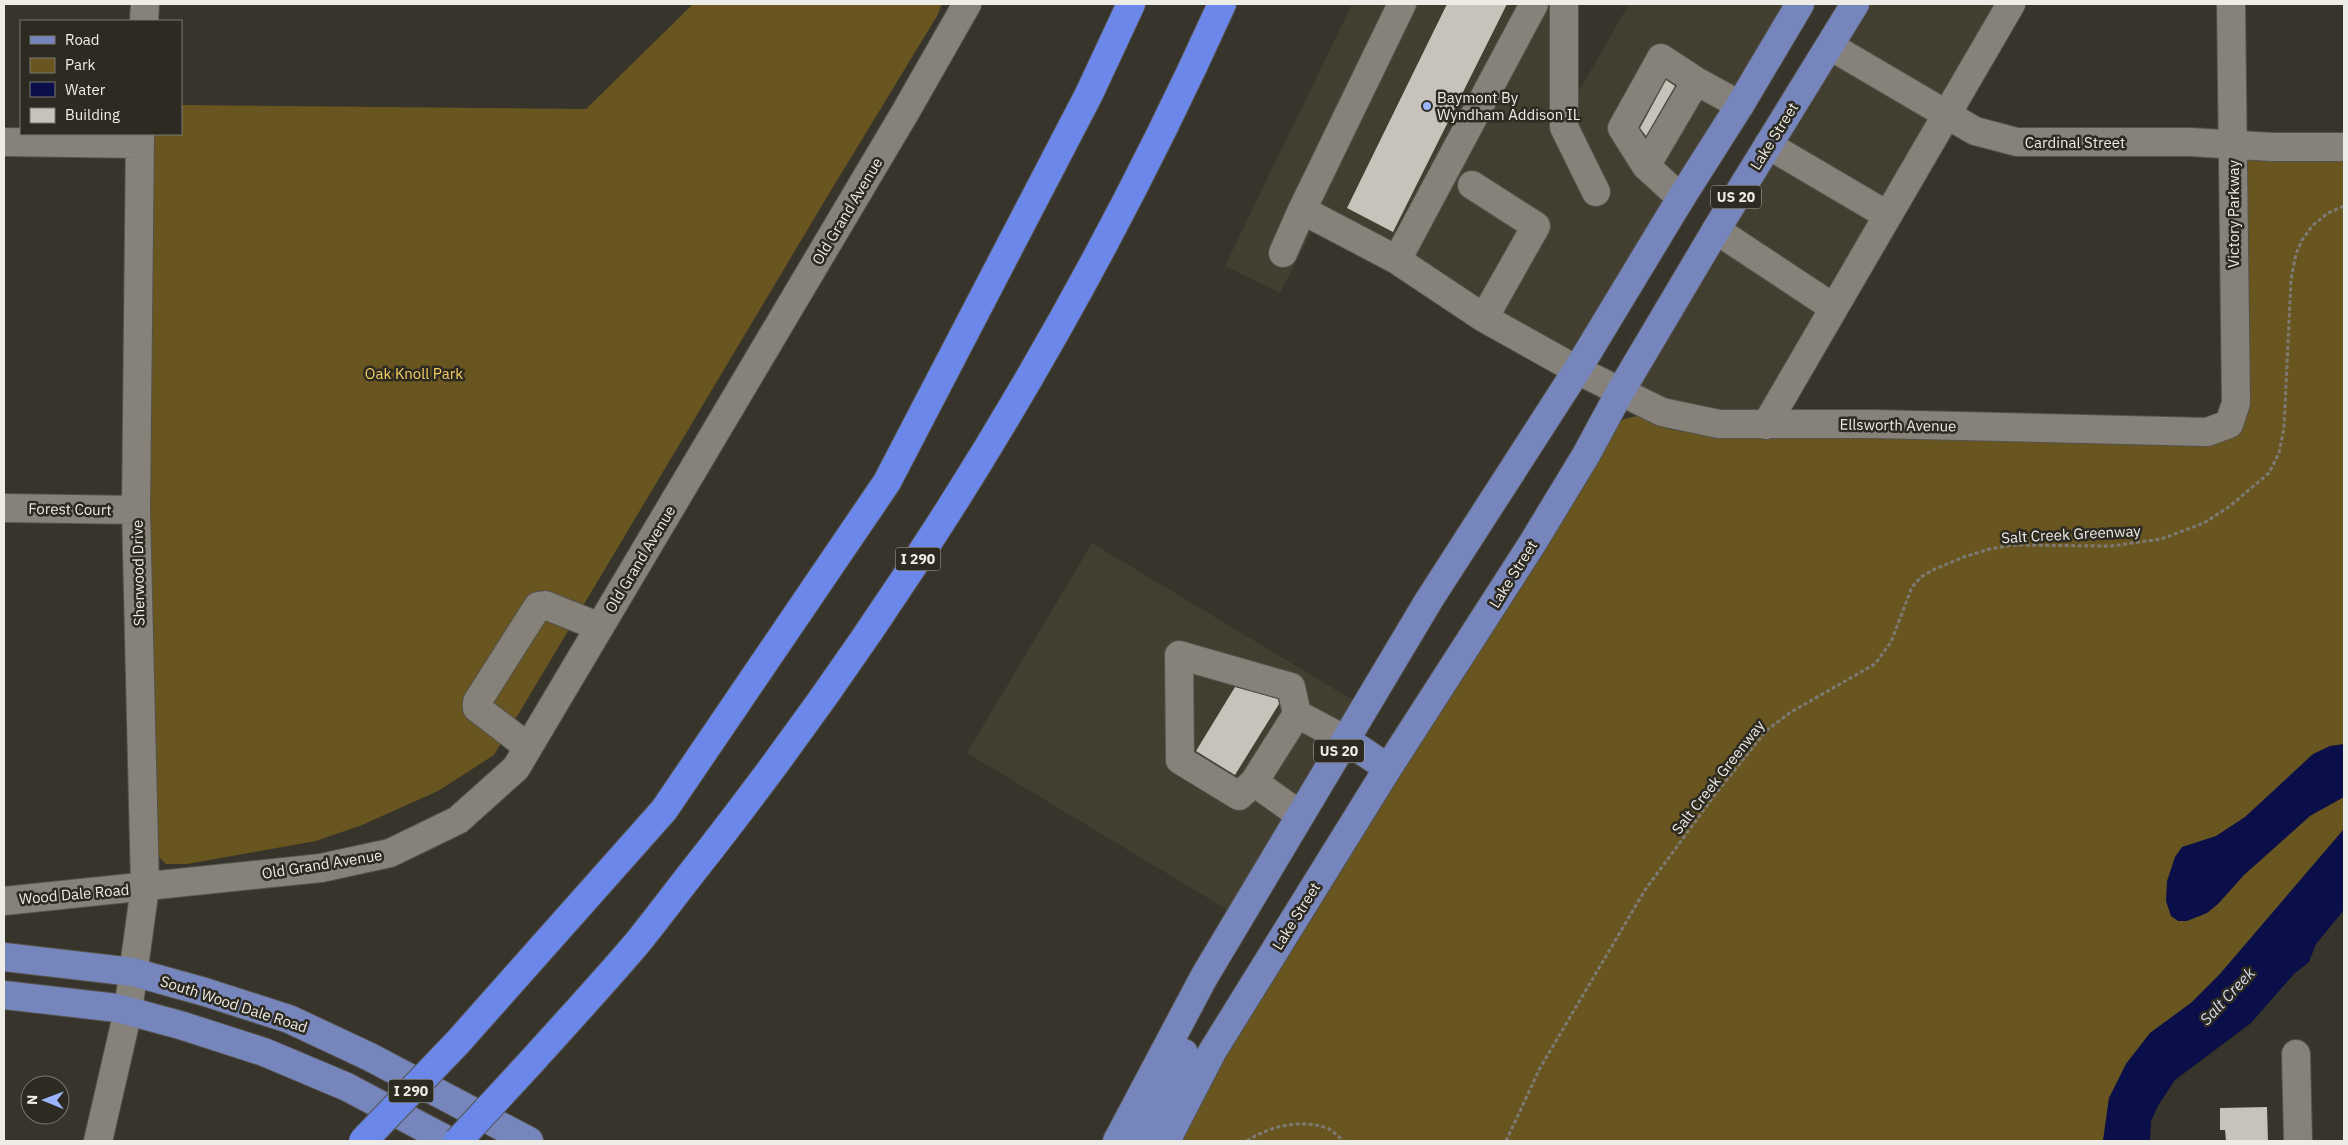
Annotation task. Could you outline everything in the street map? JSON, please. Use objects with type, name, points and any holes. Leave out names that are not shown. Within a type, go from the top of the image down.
[{"type":"highway","name":"I 290","points":[[363,1141],[458,1042],[664,810],[887,482],[1089,94],[1131,4]]},
{"type":"highway","name":"I 290","points":[[458,1141],[638,942],[758,788],[858,650],[960,495],[1032,377],[1114,226],[1222,4]]},
{"type":"main road","name":"US 20","points":[[1117,1141],[1204,977],[1428,600],[1577,370],[1800,4]]},
{"type":"main road","name":"Lake Street","points":[[1166,1141],[1212,1052],[1388,768],[1532,544],[1586,455],[1620,392],[1716,230],[1855,4]]},
{"type":"main road","points":[[1346,740],[1388,768]]},
{"type":"main road","name":"South Wood Dale Road","points":[[4,957],[133,972],[205,992],[289,1019],[370,1057],[529,1141]]},
{"type":"main road","points":[[1141,1141],[1193,1036],[1204,977]]},
{"type":"main road","points":[[4,995],[128,1011],[180,1024],[264,1052],[347,1087],[449,1141]]},
{"type":"street","points":[[144,20],[145,4]]},
{"type":"street","name":"Old Grand Avenue","points":[[145,887],[321,868],[390,853],[458,820],[516,768],[967,4]]},
{"type":"street","points":[[1283,253],[1402,4]]},
{"type":"street","points":[[1396,260],[1534,4]]},
{"type":"street","points":[[1564,4],[1564,127],[1596,192]]},
{"type":"street","points":[[1766,424],[1945,114],[2011,4]]},
{"type":"street","name":"Victory Parkway","points":[[2229,424],[2236,403],[2231,4]]},
{"type":"street","name":"Cardinal Street","points":[[1830,46],[1975,131],[2017,142],[2190,142],[2344,147]]},
{"type":"street","points":[[1681,198],[1646,166],[1622,128],[1661,58],[1696,81],[1740,105]]},
{"type":"street","points":[[1646,166],[1696,81]]},
{"type":"street","points":[[4,142],[140,139]]},
{"type":"street","name":"Sherwood Drive","points":[[98,1141],[128,1011],[145,887],[136,510],[140,139]]},
{"type":"street","points":[[1768,145],[1887,215]]},
{"type":"street","points":[[1472,184],[1536,226],[1484,318]]},
{"type":"street","name":"Ellsworth Avenue","points":[[1302,210],[1396,260],[1484,318],[1577,370],[1662,412],[1719,424],[1875,424],[2207,432],[2229,424]]},
{"type":"street","points":[[1716,230],[1834,308]]},
{"type":"street","name":"Forest Court","points":[[4,508],[136,510]]},
{"type":"street","points":[[528,747],[477,708],[477,702],[538,606],[545,605],[600,628]]},
{"type":"street","points":[[1179,655],[1291,687],[1297,714],[1254,782],[1239,796],[1180,760],[1179,655]]},
{"type":"street","points":[[1297,714],[1346,740]]},
{"type":"street","points":[[1254,782],[1300,816]]},
{"type":"street","name":"Wood Dale Road","points":[[4,900],[145,887]]},
{"type":"street","points":[[2296,1054],[2298,1141]]},
{"type":"path","name":"Salt Creek Greenway","points":[[1506,1141],[1540,1068],[1650,882],[1729,777],[1777,721],[1875,664],[1890,642],[1912,587],[1921,577],[1964,557],[1990,549],[2014,545],[2111,546],[2161,539],[2204,523],[2230,506],[2269,473],[2279,453],[2284,428],[2291,278],[2296,254],[2302,240],[2312,226],[2328,213],[2344,206]]},
{"type":"path","points":[[1247,1141],[1268,1130],[1303,1124],[1330,1130],[1344,1141]]},
{"type":"shaded area","points":[[1352,4],[1567,4],[1568,110],[1629,4],[1791,4],[1567,379],[1392,266],[1314,227],[1280,293],[1225,266]]},
{"type":"shaded area","points":[[1862,4],[2020,4],[1772,420],[1722,419],[1628,389]]},
{"type":"shaded area","points":[[1092,543],[1356,702],[1231,912],[967,753]]},
{"type":"green space","name":"Oak Knoll Park","points":[[693,4],[942,4],[937,16],[494,755],[438,791],[362,825],[316,841],[187,864],[166,864],[158,856],[151,647],[149,192],[154,135],[182,135],[182,105],[586,109]]},
{"type":"green space","points":[[2241,154],[2344,154],[2344,829],[2220,974],[2191,1003],[2150,1033],[2126,1064],[2109,1098],[2103,1141],[1178,1141],[1226,1055],[1613,425],[1624,419],[1637,416],[1651,420],[1668,429],[1720,438],[2225,436]]},
{"type":"water","points":[[2344,744],[2344,797],[2310,816],[2244,875],[2218,904],[2207,913],[2187,921],[2178,921],[2171,916],[2166,901],[2167,881],[2175,857],[2182,847],[2216,836],[2245,817],[2313,754],[2330,746]]},
{"type":"water","name":"Salt Creek","points":[[2344,829],[2344,910],[2316,944],[2309,962],[2294,974],[2251,1023],[2175,1080],[2159,1104],[2151,1121],[2150,1141],[2103,1141],[2109,1098],[2126,1064],[2150,1033],[2191,1003],[2220,974]]},
{"type":"building","name":"Baymont By Wyndham Addison IL","points":[[1447,4],[1507,4],[1393,232],[1347,208]]},
{"type":"building","points":[[1666,80],[1675,86],[1646,136],[1640,128]]},
{"type":"building","points":[[1235,687],[1278,699],[1279,704],[1235,775],[1196,751]]},
{"type":"building","points":[[2267,1107],[2268,1141],[2226,1141],[2225,1130],[2220,1130],[2220,1108]]},
{"type":"place","name":"Baymont By Wyndham Addison IL","points":[[1427,106]]}]
